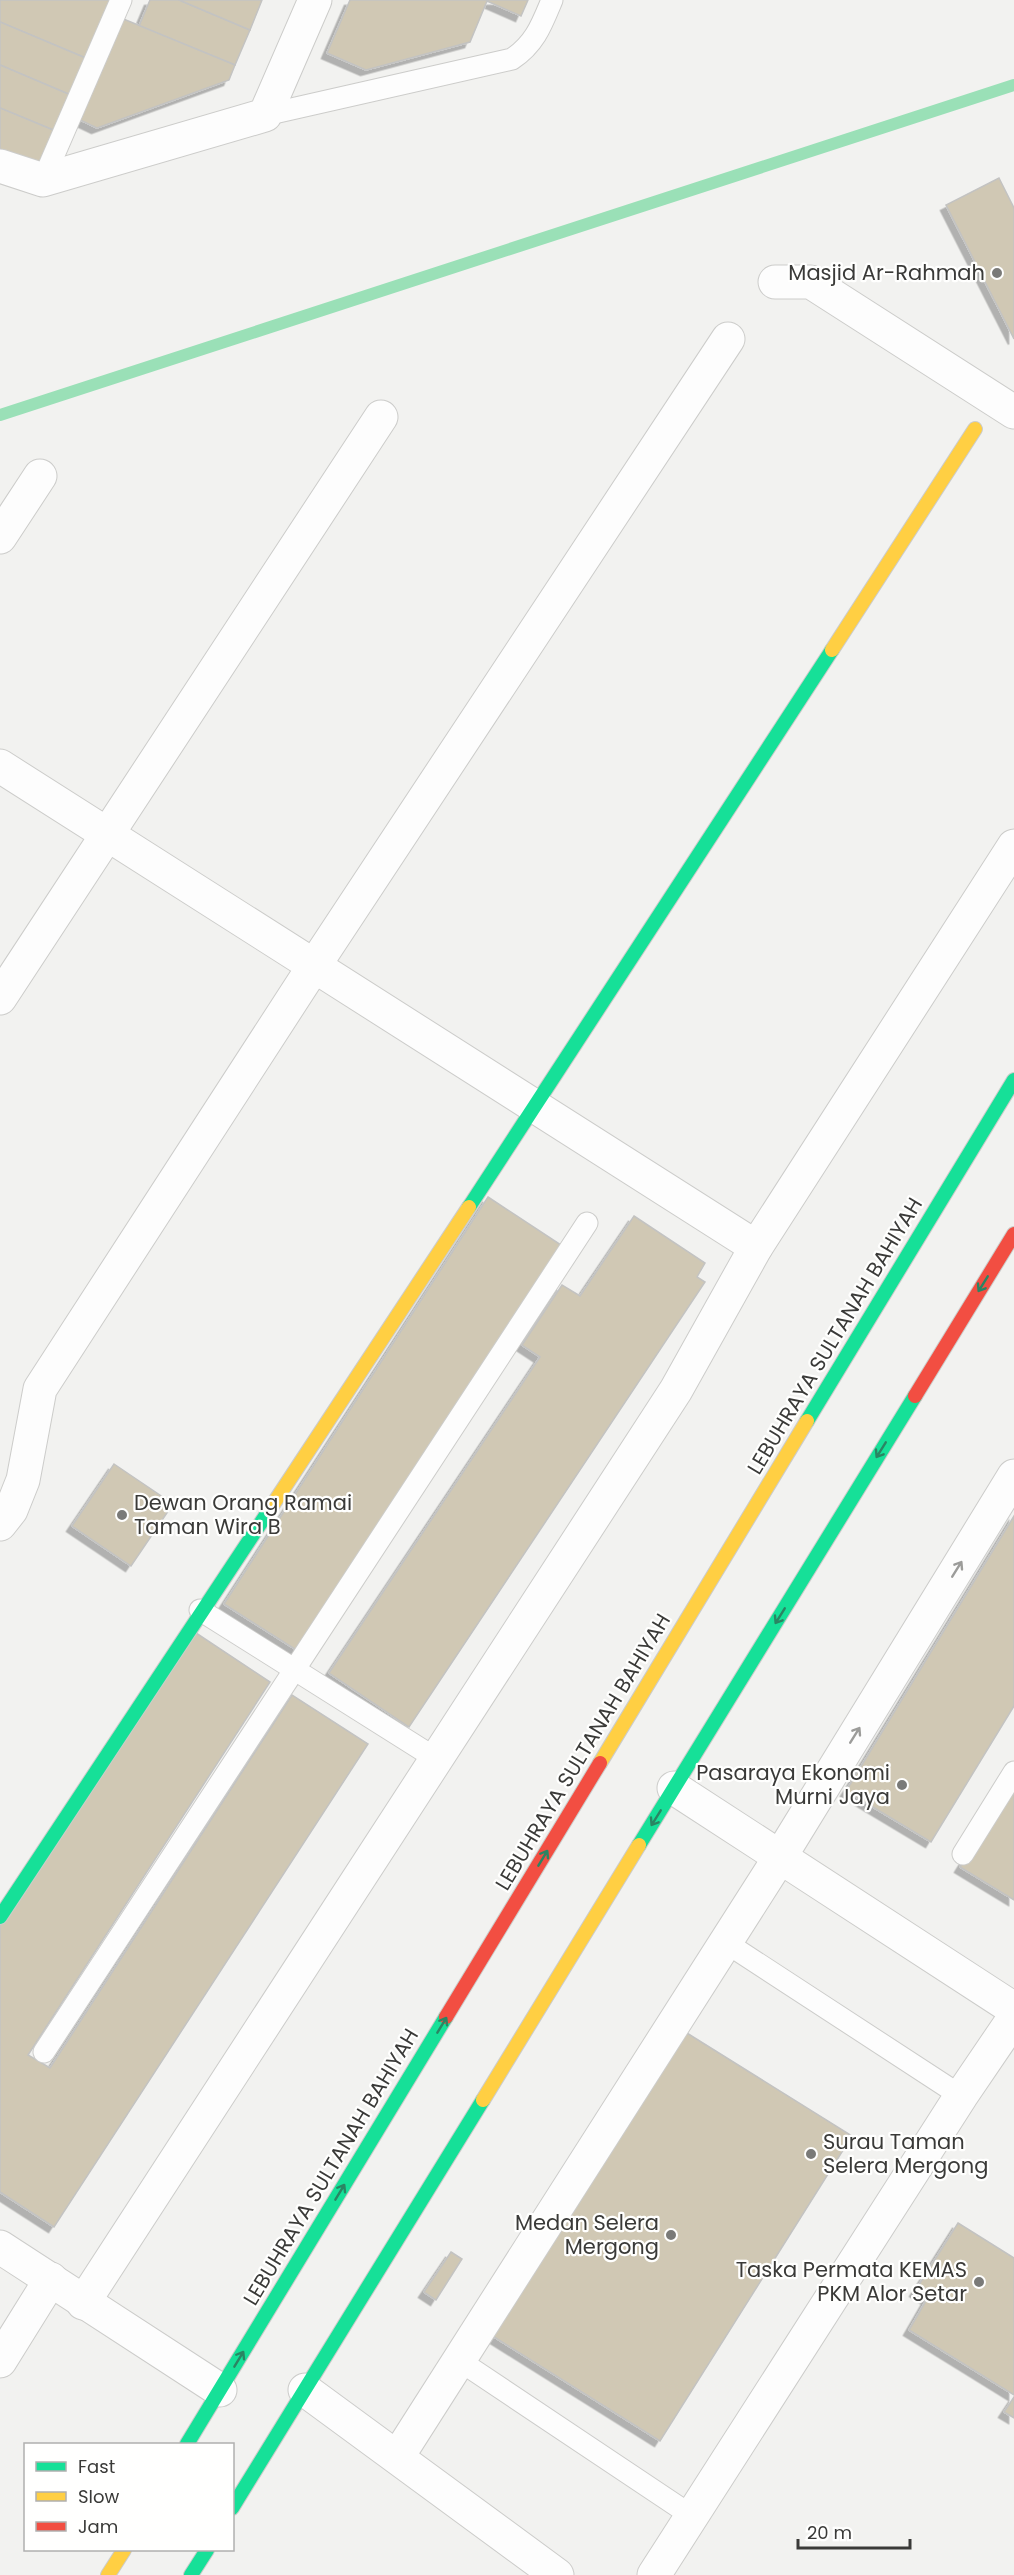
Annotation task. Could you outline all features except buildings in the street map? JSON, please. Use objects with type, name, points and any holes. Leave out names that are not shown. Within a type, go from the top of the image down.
[{"type":"main road","points":[[0,1917],[200,1611],[537,1105],[975,429]]},
{"type":"main road","name":"LEBUHRAYA SULTANAH BAHIYAH","points":[[188,2443],[1014,1080]]},
{"type":"main road","points":[[234,2505],[1014,1234]]},
{"type":"main road","points":[[108,2575],[123,2551]]},
{"type":"main road","points":[[191,2575],[206,2551]]},
{"type":"street","points":[[0,166],[43,180],[265,115],[315,0]]},
{"type":"street","points":[[775,282],[811,282],[1014,412]]},
{"type":"street","points":[[0,1524],[10,1510],[23,1480],[40,1389],[314,966],[728,339]]},
{"type":"street","points":[[0,998],[381,417]]},
{"type":"street","points":[[0,537],[40,476]]},
{"type":"street","points":[[0,766],[756,1246]]},
{"type":"street","points":[[83,2303],[676,1390],[756,1246],[1014,846]]},
{"type":"street","points":[[398,2456],[780,1857],[1014,1476]]},
{"type":"street","points":[[674,1788],[1014,2009]]},
{"type":"street","points":[[654,2575],[961,2096],[1014,2019]]},
{"type":"street","points":[[0,2247],[220,2390]]},
{"type":"street","points":[[0,2361],[51,2279]]},
{"type":"street","points":[[305,2390],[398,2456],[538,2570]]},
{"type":"lane","points":[[43,180],[121,0]]},
{"type":"lane","points":[[265,115],[512,58],[525,51],[536,38],[552,0]]},
{"type":"lane","points":[[44,2052],[586,1223]]},
{"type":"lane","points":[[200,1611],[435,1758]]},
{"type":"lane","points":[[963,1854],[1014,1772]]},
{"type":"lane","points":[[725,1942],[961,2096]]},
{"type":"lane","points":[[460,2361],[692,2516]]},
{"type":"waterway","points":[[0,415],[1014,85]]},
{"type":"traffic: fast","points":[[469,1207],[832,650]]},
{"type":"traffic: fast","points":[[807,1421],[1014,1080]]},
{"type":"traffic: fast","points":[[639,1845],[915,1396]]},
{"type":"traffic: fast","points":[[0,1917],[270,1509]]},
{"type":"traffic: fast","points":[[188,2443],[446,2017]]},
{"type":"traffic: fast","points":[[234,2505],[483,2100]]},
{"type":"traffic: fast","points":[[191,2575],[206,2551]]},
{"type":"traffic: slow","points":[[832,650],[975,429]]},
{"type":"traffic: slow","points":[[270,1509],[469,1207]]},
{"type":"traffic: slow","points":[[600,1763],[807,1421]]},
{"type":"traffic: slow","points":[[483,2100],[639,1845]]},
{"type":"traffic: slow","points":[[108,2575],[123,2551]]},
{"type":"traffic: jam","points":[[915,1396],[1014,1234]]},
{"type":"traffic: jam","points":[[446,2017],[600,1763]]},
{"type":"place","name":"Masjid Ar-Rahmah","points":[[997,273]]},
{"type":"place","name":"Dewan Orang Ramai Taman Wira B","points":[[122,1515]]},
{"type":"place","name":"Pasaraya Ekonomi Murni Jaya","points":[[902,1785]]},
{"type":"place","name":"Surau Taman Selera Mergong","points":[[811,2154]]},
{"type":"place","name":"Medan Selera Mergong","points":[[671,2235]]},
{"type":"place","name":"Taska Permata KEMAS PKM Alor Setar","points":[[979,2282]]}]
